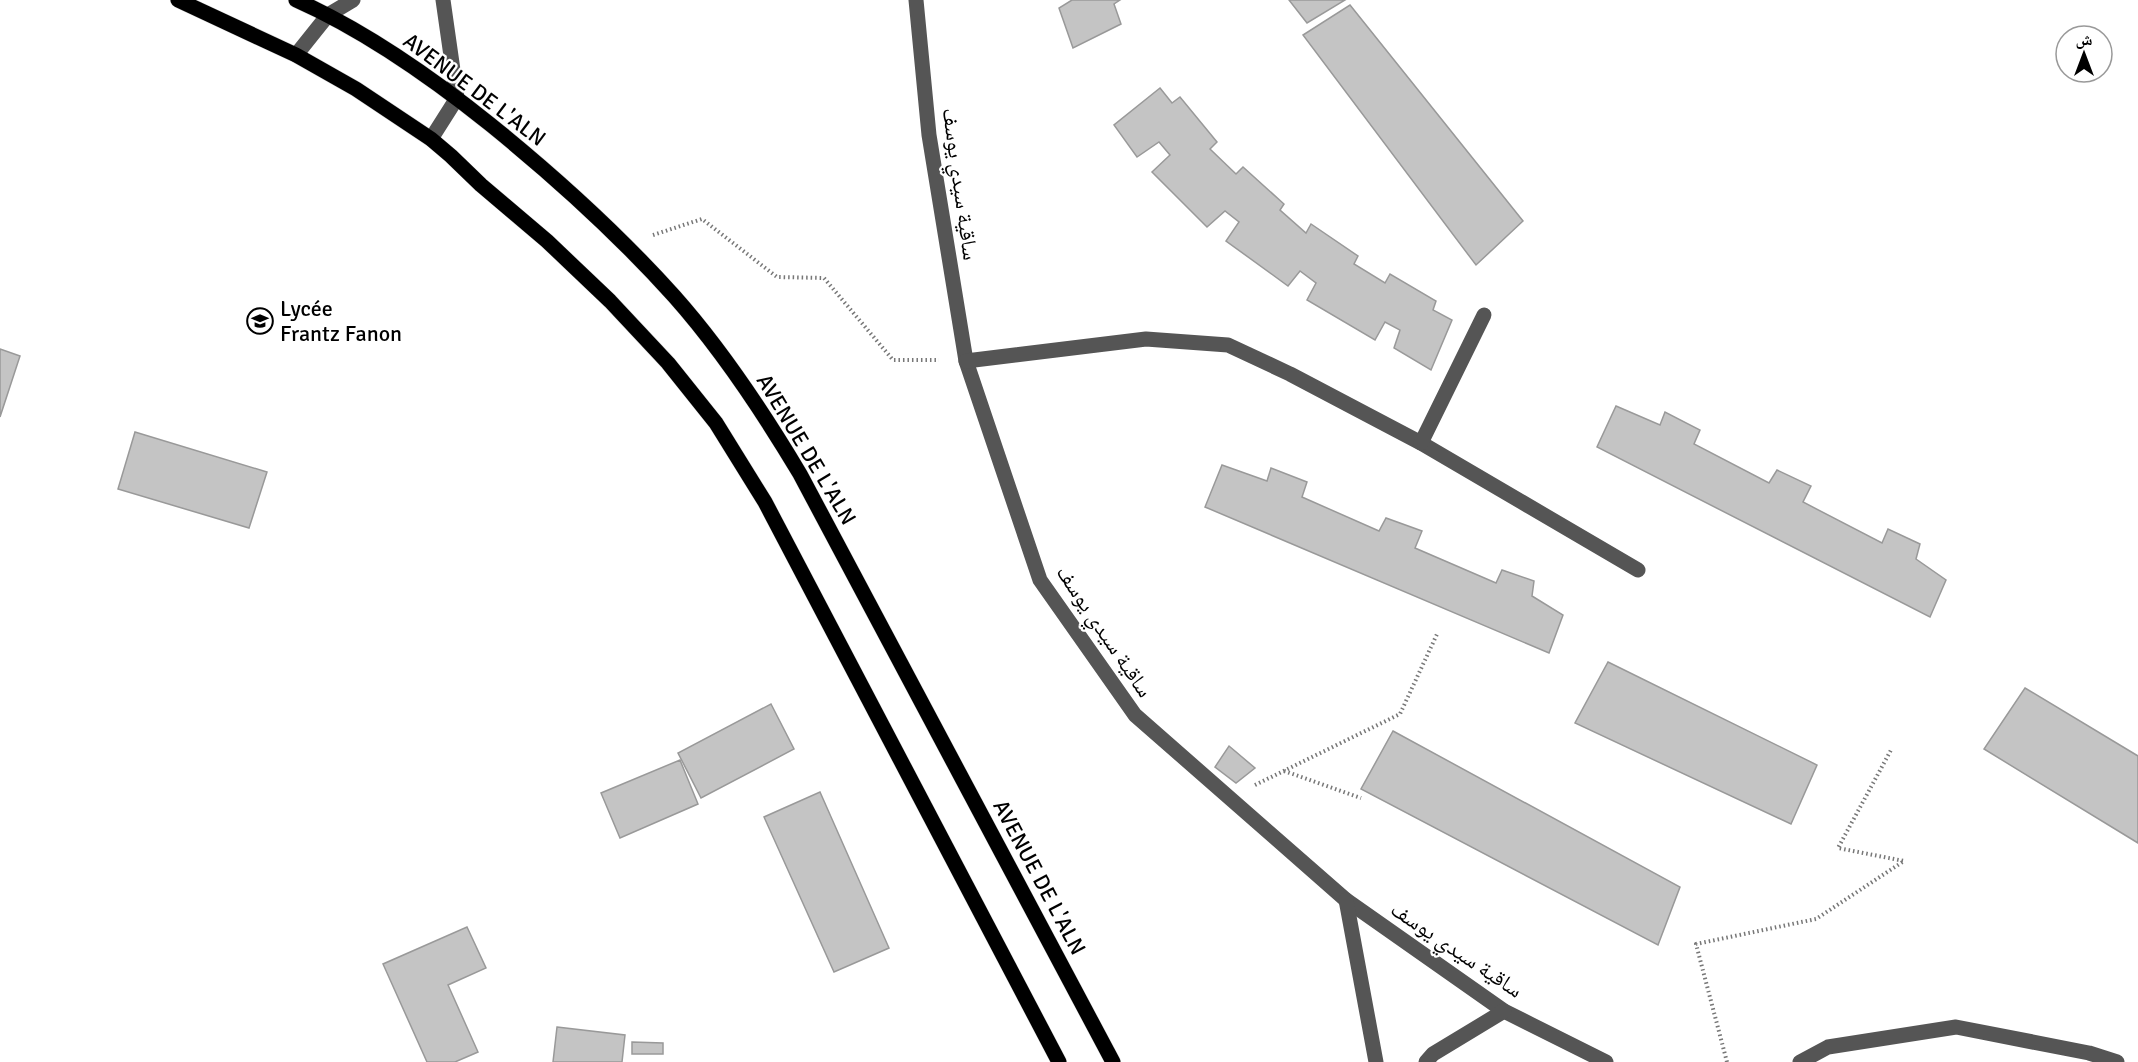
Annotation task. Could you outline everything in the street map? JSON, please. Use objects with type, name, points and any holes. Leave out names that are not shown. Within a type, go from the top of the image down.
[{"type":"main road","points":[[178,0],[296,55],[356,89],[431,139],[547,241],[668,363],[716,423],[765,502],[1059,1062]]},
{"type":"main road","name":"AVENUE DE L'ALN","points":[[296,0],[328,15],[412,65],[457,98],[554,178],[674,296],[724,358],[764,414],[800,474],[1113,1062]]},
{"type":"street","points":[[296,55],[328,15],[353,0]]},
{"type":"street","points":[[431,139],[457,98],[443,0]]},
{"type":"street","name":"ساقية سيدي يوسف","points":[[916,0],[929,135],[966,361],[1040,580],[1135,716],[1346,900],[1504,1011],[1606,1062]]},
{"type":"street","points":[[1421,443],[1484,315]]},
{"type":"street","points":[[966,361],[1146,339],[1228,345],[1290,374],[1421,443],[1638,570]]},
{"type":"street","points":[[1346,900],[1376,1062]]},
{"type":"street","points":[[1426,1062],[1433,1054],[1504,1011]]},
{"type":"street","points":[[1800,1062],[1828,1047],[1956,1027],[2089,1053],[2117,1062]]},
{"type":"path","points":[[623,244],[702,219],[777,277],[824,278],[893,360],[966,361]]},
{"type":"path","points":[[1228,798],[1400,714],[1438,632]]},
{"type":"path","points":[[1727,1062],[1696,944],[1816,919],[1904,861],[1838,848],[1891,750]]},
{"type":"path","points":[[1283,771],[1361,798]]},
{"type":"building","points":[[1072,0],[1120,0],[1114,4],[1121,24],[1073,48],[1059,8]]},
{"type":"building","points":[[1289,0],[1345,0],[1307,23]]},
{"type":"building","points":[[1350,5],[1523,221],[1476,265],[1303,35]]},
{"type":"building","points":[[1160,88],[1172,103],[1180,97],[1217,142],[1210,149],[1236,174],[1243,167],[1284,204],[1280,210],[1306,233],[1311,224],[1358,256],[1354,264],[1385,283],[1390,274],[1436,301],[1433,310],[1452,320],[1431,370],[1394,348],[1400,330],[1385,322],[1375,340],[1307,300],[1316,283],[1300,271],[1288,286],[1226,241],[1239,222],[1225,211],[1207,227],[1152,172],[1170,155],[1159,142],[1137,157],[1114,125]]},
{"type":"building","points":[[0,349],[20,356],[0,417]]},
{"type":"building","points":[[1616,406],[1660,425],[1665,412],[1700,430],[1694,444],[1769,483],[1777,470],[1811,486],[1803,502],[1882,543],[1888,529],[1920,544],[1916,559],[1946,580],[1930,617],[1597,447]]},
{"type":"building","points":[[135,432],[267,472],[249,528],[118,489]]},
{"type":"building","points":[[1222,465],[1267,481],[1271,468],[1307,482],[1302,497],[1379,531],[1386,518],[1422,531],[1415,548],[1496,583],[1502,570],[1534,581],[1532,596],[1563,615],[1549,653],[1205,507]]},
{"type":"building","points":[[1608,662],[1817,765],[1791,824],[1575,723]]},
{"type":"building","points":[[2025,688],[2138,756],[2138,843],[1984,749]]},
{"type":"building","points":[[771,704],[794,749],[701,798],[678,753]]},
{"type":"building","points":[[1393,731],[1680,887],[1658,945],[1361,789]]},
{"type":"building","points":[[1229,746],[1255,768],[1236,783],[1215,767]]},
{"type":"building","points":[[680,760],[698,804],[620,838],[601,793]]},
{"type":"building","points":[[820,792],[889,948],[834,972],[764,817]]},
{"type":"building","points":[[467,927],[486,968],[448,985],[478,1052],[455,1062],[427,1062],[383,964]]},
{"type":"building","points":[[557,1027],[625,1035],[622,1062],[553,1062]]},
{"type":"building","points":[[632,1042],[663,1043],[663,1054],[632,1054]]},
{"type":"place","name":"Lycée Frantz Fanon","points":[[260,321]]}]
